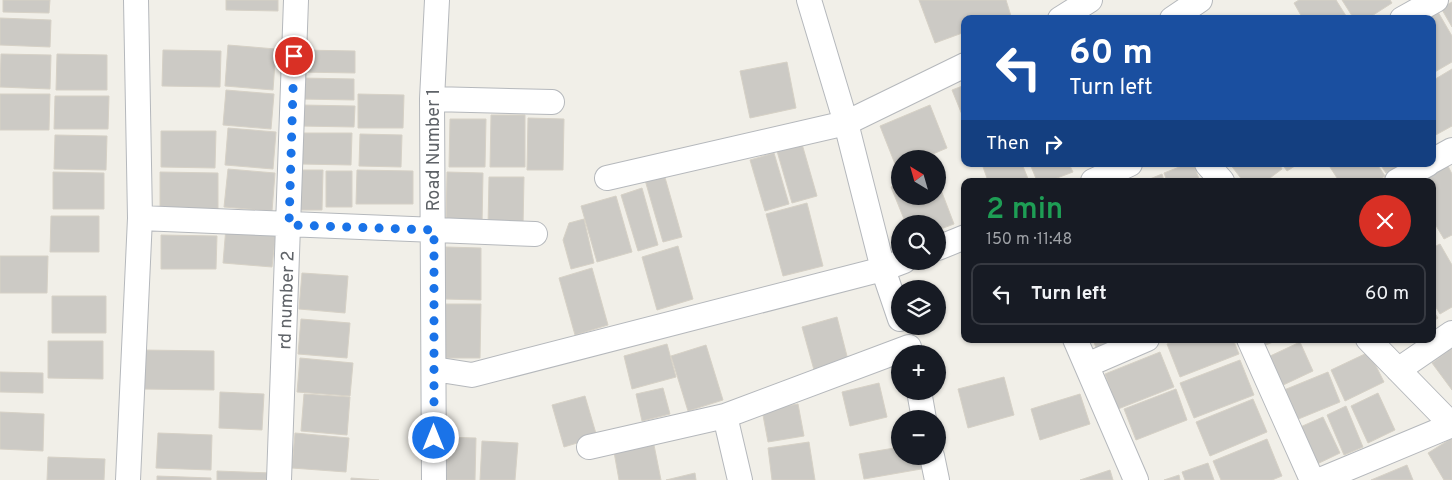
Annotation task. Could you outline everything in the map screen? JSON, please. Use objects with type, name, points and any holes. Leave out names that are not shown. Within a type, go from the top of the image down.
[{"type":"street","points":[[128,480],[140,218],[136,0]]},
{"type":"street","name":"rd number 2","points":[[280,480],[296,0]]},
{"type":"street","name":"Road Number 1","points":[[434,480],[432,99],[437,0]]},
{"type":"street","points":[[809,0],[846,123],[891,256]]},
{"type":"street","points":[[1067,13],[1090,0]]},
{"type":"street","points":[[1178,15],[1200,0]]},
{"type":"street","points":[[1409,15],[1436,0]]},
{"type":"street","points":[[607,178],[846,123],[961,67]]},
{"type":"street","points":[[432,99],[552,102]]},
{"type":"street","points":[[1436,159],[1452,150]]},
{"type":"street","points":[[1100,178],[1123,167]]},
{"type":"street","points":[[1210,167],[1219,178]]},
{"type":"street","points":[[1402,178],[1423,167]]},
{"type":"street","points":[[140,218],[535,234]]},
{"type":"street","points":[[946,245],[961,239]]},
{"type":"street","points":[[434,369],[472,375],[891,266]]},
{"type":"street","points":[[1398,370],[1452,333]]},
{"type":"street","points":[[588,447],[725,416],[908,342]]},
{"type":"street","points":[[1078,343],[1136,480]]},
{"type":"street","points":[[1087,365],[1138,343]]},
{"type":"street","points":[[1252,343],[1312,480]]},
{"type":"street","points":[[1320,480],[1452,425],[1372,343]]},
{"type":"street","points":[[725,416],[740,480]]},
{"type":"street","points":[[934,465],[937,480]]},
{"type":"building","points":[[3,0],[50,0],[49,13],[3,12]]},
{"type":"building","points":[[226,0],[278,0],[278,11],[226,10]]},
{"type":"building","points":[[919,0],[1006,0],[1011,15],[961,15],[961,33],[935,43]]},
{"type":"building","points":[[1299,0],[1336,0],[1345,15],[1301,15],[1294,3]]},
{"type":"building","points":[[1342,0],[1390,0],[1392,3],[1373,15],[1351,15]]},
{"type":"building","points":[[1452,2],[1452,27],[1441,8]]},
{"type":"building","points":[[1438,12],[1452,36],[1452,62],[1436,71],[1436,15],[1433,15]]},
{"type":"building","points":[[0,18],[51,20],[50,47],[0,45]]},
{"type":"building","points":[[228,45],[276,49],[273,90],[225,86]]},
{"type":"building","points":[[163,50],[221,51],[220,87],[162,86]]},
{"type":"building","points":[[301,50],[355,51],[355,73],[300,72]]},
{"type":"building","points":[[1,54],[51,55],[50,89],[0,87]]},
{"type":"building","points":[[57,54],[107,55],[107,90],[56,90]]},
{"type":"building","points":[[787,62],[796,108],[750,118],[740,71]]},
{"type":"building","points":[[1452,69],[1452,126],[1436,135],[1436,79]]},
{"type":"building","points":[[301,78],[354,79],[354,100],[300,99]]},
{"type":"building","points":[[961,87],[961,112],[952,90]]},
{"type":"building","points":[[226,90],[274,94],[271,129],[223,125]]},
{"type":"building","points":[[0,94],[50,94],[49,130],[0,130]]},
{"type":"building","points":[[358,94],[404,95],[403,128],[358,128]]},
{"type":"building","points":[[55,96],[109,96],[108,129],[54,129]]},
{"type":"building","points":[[301,105],[355,106],[354,127],[300,126]]},
{"type":"building","points":[[930,105],[947,148],[942,150],[891,150],[891,154],[880,126]]},
{"type":"building","points":[[491,115],[525,115],[525,167],[490,167]]},
{"type":"building","points":[[528,118],[564,119],[563,170],[527,170]]},
{"type":"building","points":[[450,119],[486,119],[485,167],[449,167]]},
{"type":"building","points":[[228,128],[276,132],[273,169],[225,165]]},
{"type":"building","points":[[161,131],[216,131],[215,168],[161,167]]},
{"type":"building","points":[[300,133],[352,133],[351,165],[300,164]]},
{"type":"building","points":[[360,134],[402,135],[401,167],[359,166]]},
{"type":"building","points":[[55,135],[107,136],[106,170],[54,169]]},
{"type":"building","points":[[802,144],[817,196],[792,203],[777,151]]},
{"type":"building","points":[[774,153],[789,204],[765,211],[750,160]]},
{"type":"building","points":[[1447,164],[1452,174],[1452,235],[1444,239],[1436,226],[1436,178],[1421,178]]},
{"type":"building","points":[[983,167],[1023,167],[1028,178],[987,178]]},
{"type":"building","points":[[1031,167],[1070,167],[1073,172],[1057,178],[1036,178]]},
{"type":"building","points":[[1179,167],[1194,167],[1199,178],[1166,178],[1164,173]]},
{"type":"building","points":[[1232,167],[1281,167],[1282,169],[1270,178],[1241,178]]},
{"type":"building","points":[[1284,167],[1293,167],[1287,171]]},
{"type":"building","points":[[1330,167],[1379,167],[1385,176],[1382,178],[1337,178]]},
{"type":"building","points":[[1382,167],[1397,167],[1386,173]]},
{"type":"building","points":[[228,169],[275,173],[272,211],[224,207]]},
{"type":"building","points":[[299,170],[323,170],[322,210],[298,210]]},
{"type":"building","points":[[357,170],[413,171],[413,204],[356,204]]},
{"type":"building","points":[[326,171],[352,171],[352,207],[326,207]]},
{"type":"building","points":[[53,172],[104,173],[104,209],[53,209]]},
{"type":"building","points":[[160,172],[218,173],[218,209],[160,209]]},
{"type":"building","points":[[447,172],[483,173],[482,225],[446,225]]},
{"type":"building","points":[[664,174],[682,237],[663,242],[645,180]]},
{"type":"building","points":[[1162,174],[1163,178],[1152,178]]},
{"type":"building","points":[[489,177],[524,177],[523,227],[488,227]]},
{"type":"building","points":[[642,188],[658,245],[638,251],[621,195]]},
{"type":"building","points":[[616,196],[632,252],[597,262],[581,206]]},
{"type":"building","points":[[807,203],[823,266],[783,276],[766,214]]},
{"type":"building","points":[[946,203],[954,224],[946,227],[946,215],[902,215],[898,205],[946,205]]},
{"type":"building","points":[[51,216],[99,216],[99,252],[50,252]]},
{"type":"building","points":[[584,219],[594,263],[571,269],[563,240],[569,223]]},
{"type":"building","points":[[226,227],[276,231],[272,267],[223,263]]},
{"type":"building","points":[[161,235],[217,236],[216,269],[161,269]]},
{"type":"building","points":[[1440,244],[1452,265],[1452,307],[1440,314],[1436,308],[1436,246]]},
{"type":"building","points":[[678,246],[693,299],[657,310],[642,257]]},
{"type":"building","points":[[446,247],[481,248],[481,300],[445,299]]},
{"type":"building","points":[[0,256],[48,256],[47,293],[0,293]]},
{"type":"building","points":[[592,268],[608,325],[575,335],[559,278]]},
{"type":"building","points":[[302,273],[348,276],[345,313],[299,309]]},
{"type":"building","points":[[52,296],[106,296],[106,333],[52,333]]},
{"type":"building","points":[[444,304],[481,304],[480,358],[443,358]]},
{"type":"building","points":[[837,317],[848,360],[814,370],[802,327]]},
{"type":"building","points":[[301,319],[350,323],[347,358],[298,354]]},
{"type":"building","points":[[48,341],[103,341],[103,379],[48,378]]},
{"type":"building","points":[[1094,343],[1109,343],[1096,348]]},
{"type":"building","points":[[1235,343],[1239,354],[1180,377],[1167,344]]},
{"type":"building","points":[[1300,343],[1313,371],[1279,387],[1266,358]]},
{"type":"building","points":[[667,344],[676,377],[632,389],[624,356]]},
{"type":"building","points":[[706,345],[723,400],[688,411],[671,356]]},
{"type":"building","points":[[1452,348],[1452,390],[1432,363]]},
{"type":"building","points":[[142,350],[214,351],[214,390],[141,389]]},
{"type":"building","points":[[1160,352],[1174,387],[1118,409],[1105,374]]},
{"type":"building","points":[[1369,352],[1384,382],[1345,401],[1331,370]]},
{"type":"building","points":[[300,358],[353,363],[350,396],[297,392]]},
{"type":"building","points":[[1240,360],[1254,395],[1194,418],[1180,383]]},
{"type":"building","points":[[0,372],[43,373],[43,393],[0,392]]},
{"type":"building","points":[[1328,372],[1340,402],[1296,420],[1284,390]]},
{"type":"building","points":[[1004,377],[1014,415],[968,428],[958,389]]},
{"type":"building","points":[[879,383],[887,417],[850,426],[842,392]]},
{"type":"building","points":[[663,388],[670,414],[642,421],[636,394]]},
{"type":"building","points":[[1176,389],[1187,420],[1136,440],[1124,409]]},
{"type":"building","points":[[220,392],[264,394],[262,430],[219,428]]},
{"type":"building","points":[[1378,393],[1395,430],[1368,443],[1351,406]]},
{"type":"building","points":[[304,394],[350,397],[347,435],[301,431]]},
{"type":"building","points":[[1080,394],[1090,424],[1040,440],[1031,409]]},
{"type":"building","points":[[585,396],[597,437],[564,447],[552,405]]},
{"type":"building","points":[[1253,399],[1267,432],[1210,456],[1196,422]]},
{"type":"building","points":[[798,404],[804,436],[768,442],[762,410]]},
{"type":"building","points":[[1346,406],[1363,447],[1344,455],[1327,415]]},
{"type":"building","points":[[0,412],[44,414],[43,451],[0,449]]},
{"type":"building","points":[[1323,417],[1340,453],[1315,465],[1298,428]]},
{"type":"building","points":[[158,433],[212,435],[211,470],[156,468]]},
{"type":"building","points":[[295,433],[349,438],[346,472],[292,468]]},
{"type":"building","points":[[441,437],[476,438],[475,480],[440,480]]},
{"type":"building","points":[[1452,438],[1452,480],[1444,480],[1428,453]]},
{"type":"building","points":[[1267,439],[1282,476],[1272,480],[1221,480],[1213,461]]},
{"type":"building","points":[[482,441],[518,443],[515,480],[480,480]]},
{"type":"building","points":[[809,442],[815,480],[772,480],[768,448]]},
{"type":"building","points":[[654,445],[661,480],[619,480],[614,452]]},
{"type":"building","points":[[891,449],[891,465],[926,465],[927,468],[864,479],[859,454]]},
{"type":"building","points":[[48,457],[105,459],[104,480],[47,480]]},
{"type":"building","points":[[1208,463],[1214,480],[1185,480],[1182,472]]},
{"type":"building","points":[[1407,465],[1413,480],[1371,480]]},
{"type":"building","points":[[1110,470],[1113,480],[1080,480]]},
{"type":"building","points":[[217,471],[271,473],[271,480],[217,480]]},
{"type":"building","points":[[695,473],[696,480],[666,480]]},
{"type":"building","points":[[1179,475],[1180,480],[1164,480]]},
{"type":"building","points":[[157,476],[211,478],[211,480],[157,480]]},
{"type":"building","points":[[351,478],[379,480],[351,480]]},
{"type":"route","points":[[294,56],[289,225],[434,230],[434,438]]}]
